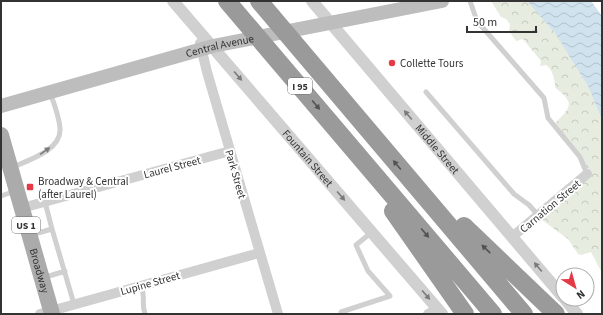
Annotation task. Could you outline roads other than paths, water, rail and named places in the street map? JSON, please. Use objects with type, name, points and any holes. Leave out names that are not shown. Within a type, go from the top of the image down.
[{"type":"highway","name":"I 95","points":[[227,1],[493,314]]},
{"type":"highway","name":"I 95","points":[[259,1],[524,314]]},
{"type":"highway","points":[[273,1],[304,54]]},
{"type":"highway","points":[[372,172],[396,217],[465,314]]},
{"type":"highway","points":[[423,195],[462,224],[556,314]]},
{"type":"main road","name":"Central Avenue","points":[[1,106],[207,48],[442,1]]},
{"type":"main road","name":"Broadway","points":[[1,135],[42,278],[48,313]]},
{"type":"street","name":"Fountain Street","points":[[173,1],[200,33],[207,48],[372,232],[436,312]]},
{"type":"street","name":"Middle Street","points":[[312,1],[555,287]]},
{"type":"street","name":"Park Street","points":[[207,48],[230,151],[278,314]]},
{"type":"street","name":"Laurel Street","points":[[22,208],[230,151]]},
{"type":"street","name":"Carnation Street","points":[[512,237],[587,174]]},
{"type":"street","name":"Lupine Street","points":[[48,313],[74,304],[259,253]]},
{"type":"lane","points":[[470,1],[477,21],[544,98],[548,118],[580,157],[587,174]]},
{"type":"lane","points":[[10,168],[40,155],[59,138],[60,128],[50,92]]},
{"type":"lane","points":[[426,92],[514,194],[529,205],[538,215]]},
{"type":"lane","points":[[1,196],[17,191]]},
{"type":"lane","points":[[45,202],[74,304]]},
{"type":"lane","points":[[30,236],[52,229]]},
{"type":"lane","points":[[341,314],[340,312],[390,296],[368,270],[356,245],[372,232]]},
{"type":"lane","points":[[42,278],[64,271]]},
{"type":"lane","points":[[142,286],[145,296],[142,304],[145,314]]},
{"type":"water","points":[[527,1],[591,1],[602,16],[602,119],[588,86],[555,33]]},
{"type":"place","name":"Collette Tours","points":[[392,63]]},
{"type":"place","name":"Broadway & Central (after Laurel)","points":[[30,187]]}]
